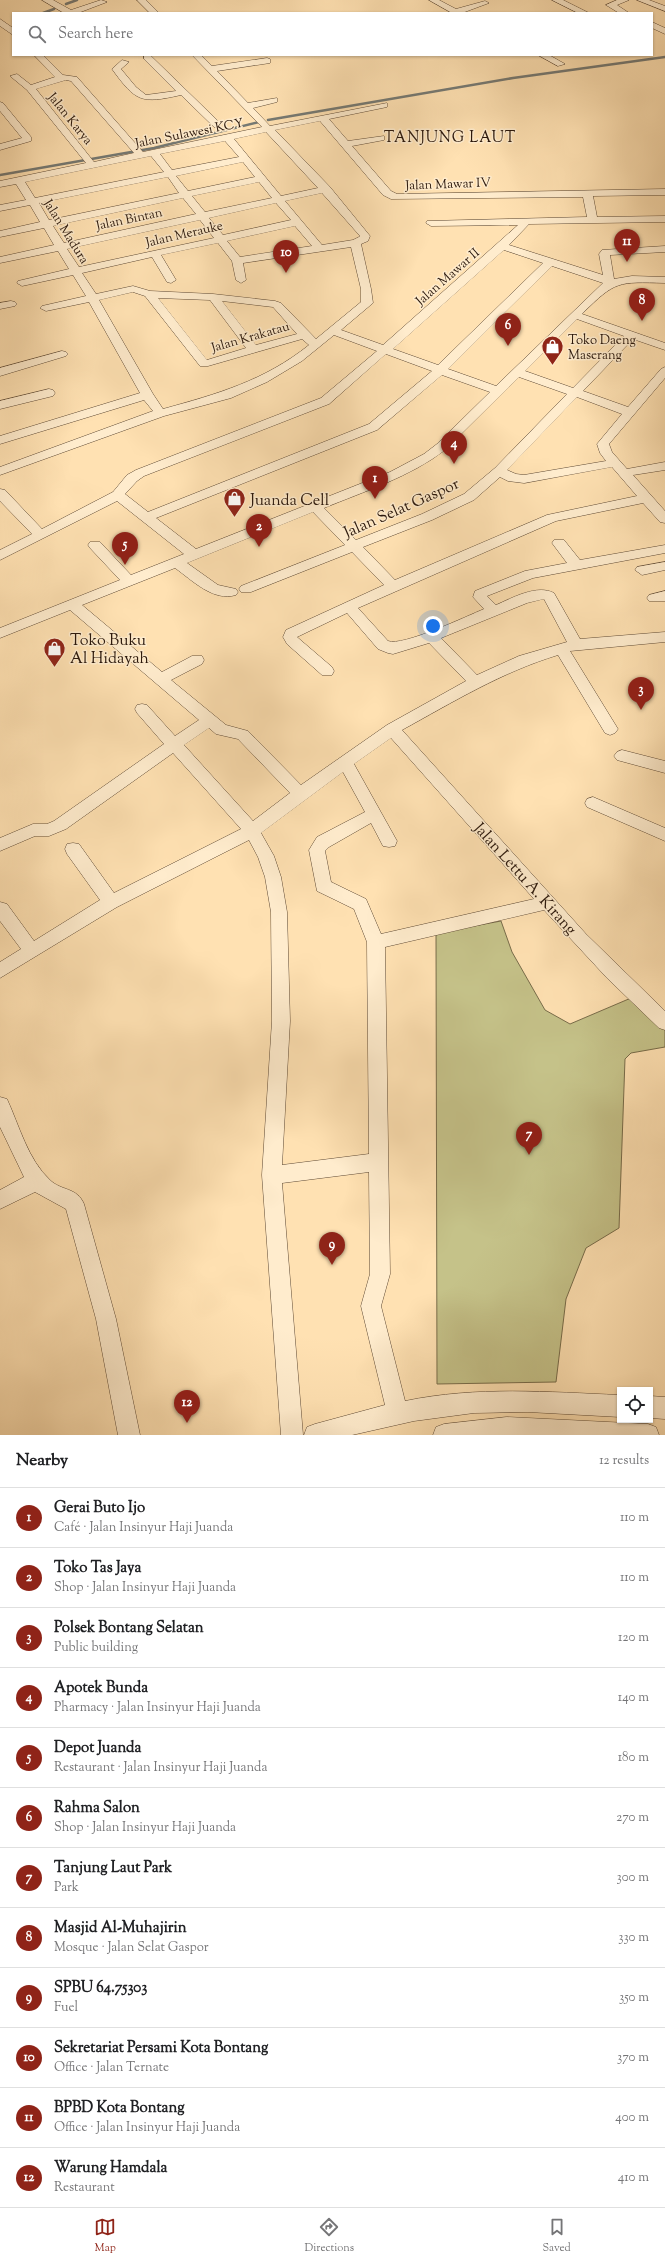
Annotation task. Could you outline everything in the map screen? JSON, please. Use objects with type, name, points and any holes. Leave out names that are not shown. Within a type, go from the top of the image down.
[{"type":"street","points":[[46,0],[69,12]]},
{"type":"street","points":[[142,0],[153,12]]},
{"type":"street","points":[[433,0],[457,12],[485,3]]},
{"type":"street","points":[[556,0],[583,12]]},
{"type":"street","points":[[623,12],[610,6],[612,2],[624,0]]},
{"type":"street","points":[[641,0],[665,9]]},
{"type":"street","points":[[73,12],[103,2]]},
{"type":"street","points":[[93,5],[106,11]]},
{"type":"street","points":[[0,22],[12,31]]},
{"type":"street","points":[[653,25],[665,31]]},
{"type":"street","points":[[39,56],[61,78]]},
{"type":"street","points":[[118,56],[125,62]]},
{"type":"street","points":[[182,92],[149,99],[141,98],[116,69],[125,62],[152,56],[182,92],[217,125]]},
{"type":"street","points":[[197,56],[270,129],[326,189],[365,236],[364,240],[354,244],[237,261]]},
{"type":"street","points":[[544,56],[561,64]]},
{"type":"street","points":[[211,69],[267,61]]},
{"type":"street","name":"Jalan Karya","points":[[14,76],[30,88],[90,162]]},
{"type":"street","points":[[30,88],[61,78],[74,79],[139,153]]},
{"type":"street","points":[[247,106],[274,100]]},
{"type":"street","points":[[0,105],[28,139],[0,147]]},
{"type":"street","name":"Jalan Sulawesi KCY","points":[[1,183],[90,162],[139,153],[154,153],[384,105]]},
{"type":"street","name":"Jalan Mawar IV","points":[[323,118],[388,193],[395,197],[665,192]]},
{"type":"street","points":[[228,138],[319,248]]},
{"type":"street","points":[[346,144],[381,138]]},
{"type":"street","points":[[154,153],[237,261],[241,280]]},
{"type":"street","points":[[0,208],[244,159]]},
{"type":"street","points":[[0,234],[262,178]]},
{"type":"street","name":"Jalan Madura","points":[[18,180],[92,297],[147,394],[160,412]]},
{"type":"street","name":"Jalan Bintan","points":[[0,260],[326,189]]},
{"type":"street","points":[[587,193],[593,220]]},
{"type":"street","points":[[430,223],[665,219]]},
{"type":"street","name":"Jalan Mawar II","points":[[118,495],[132,478],[140,473],[325,401],[502,246],[527,221]]},
{"type":"street","name":"Jalan Merauke","points":[[22,283],[298,222]]},
{"type":"street","points":[[0,471],[160,412],[227,395],[287,366],[334,331],[367,303],[366,289],[354,244]]},
{"type":"street","points":[[502,246],[611,281],[665,280]]},
{"type":"street","points":[[611,281],[604,255],[606,252],[665,249]]},
{"type":"street","points":[[155,254],[172,280]]},
{"type":"street","points":[[148,517],[373,428],[439,369],[551,261]]},
{"type":"street","points":[[0,633],[194,554],[316,507],[394,475],[428,458],[611,281]]},
{"type":"street","points":[[46,308],[129,290],[149,294],[213,297],[277,305],[304,335],[316,345]]},
{"type":"street","name":"Jalan Krakatau","points":[[149,294],[204,364],[304,335]]},
{"type":"street","points":[[213,297],[253,349]]},
{"type":"street","points":[[575,315],[630,336],[665,347]]},
{"type":"street","points":[[334,331],[497,391]]},
{"type":"street","name":"Jalan Selat Gaspor","points":[[246,589],[355,547],[459,503],[469,497],[499,471],[630,336]]},
{"type":"street","points":[[0,372],[62,354]]},
{"type":"street","points":[[665,371],[628,412],[603,444],[606,453],[665,519]]},
{"type":"street","points":[[517,372],[628,412]]},
{"type":"street","points":[[0,405],[49,393]]},
{"type":"street","points":[[0,440],[147,394]]},
{"type":"street","points":[[499,471],[513,478],[524,479],[615,463]]},
{"type":"street","points":[[625,473],[665,466]]},
{"type":"street","points":[[0,493],[5,508],[40,534]]},
{"type":"street","points":[[0,556],[118,495],[194,554]]},
{"type":"street","points":[[327,671],[290,637],[296,629],[552,518],[646,498]]},
{"type":"street","points":[[316,507],[393,586]]},
{"type":"street","points":[[559,543],[576,565]]},
{"type":"street","points":[[95,545],[129,580]]},
{"type":"street","points":[[494,611],[480,597],[482,592],[530,574],[665,550]]},
{"type":"street","points":[[176,562],[214,589],[231,592]]},
{"type":"street","points":[[642,570],[665,566]]},
{"type":"street","points":[[349,606],[389,649],[400,648],[523,599],[545,594],[549,596],[569,646],[610,729]]},
{"type":"street","points":[[72,604],[209,720],[227,733],[243,735],[300,794]]},
{"type":"street","points":[[431,636],[476,683]]},
{"type":"street","points":[[0,971],[111,902],[252,831],[345,761],[392,729],[508,666],[569,646],[665,637]]},
{"type":"street","points":[[161,679],[197,660]]},
{"type":"street","points":[[142,709],[252,831],[266,856],[273,877],[279,912],[281,1021],[272,1175],[292,1435]]},
{"type":"street","points":[[0,845],[33,830],[49,830],[60,825],[209,720]]},
{"type":"street","name":"Jalan Lettu A. Kirang","points":[[392,729],[608,968],[665,1022]]},
{"type":"street","points":[[622,756],[665,767]]},
{"type":"street","points":[[345,761],[389,841]]},
{"type":"street","points":[[593,803],[665,835]]},
{"type":"street","points":[[374,814],[323,842],[317,850],[323,886],[360,904],[376,942],[380,1274],[371,1306],[374,1324],[398,1413]]},
{"type":"street","points":[[73,849],[111,902]]},
{"type":"street","points":[[376,942],[548,902]]},
{"type":"street","points":[[1,909],[32,951]]},
{"type":"street","points":[[0,1105],[21,1150],[38,1180],[49,1191],[65,1195],[74,1204],[99,1289],[124,1399],[129,1435]]},
{"type":"street","points":[[272,1175],[378,1162]]},
{"type":"street","points":[[0,1200],[38,1180]]},
{"type":"street","points":[[315,1435],[398,1413],[473,1402],[508,1401],[617,1406]]},
{"type":"street","points":[[653,1407],[665,1408]]},
{"type":"street","points":[[444,1435],[507,1428],[648,1435]]},
{"type":"shaded area","points":[[501,921],[512,952],[545,1010],[570,1024],[631,998],[665,1030],[665,1047],[631,1053],[625,1059],[619,1228],[586,1248],[566,1299],[556,1382],[437,1384],[436,933]]},
{"type":"waterway","points":[[66,4],[77,0]]},
{"type":"waterway","points":[[46,12],[54,9]]},
{"type":"waterway","points":[[268,120],[513,78],[665,57]]},
{"type":"waterway","points":[[0,175],[154,148],[259,122]]},
{"type":"place","name":"BPBD Kota Bontang","points":[[627,262]]},
{"type":"place","name":"Sekretariat Persami Kota Bontang","points":[[286,273]]},
{"type":"place","name":"Masjid Al-Muhajirin","points":[[642,321]]},
{"type":"place","name":"Rahma Salon","points":[[508,346]]},
{"type":"place","name":"Toko Daeng Maserang","points":[[552,366]]},
{"type":"place","name":"Apotek Bunda","points":[[454,464]]},
{"type":"place","name":"Gerai Buto Ijo","points":[[375,499]]},
{"type":"place","name":"Juanda Cell","points":[[234,518]]},
{"type":"place","name":"Toko Tas Jaya","points":[[259,547]]},
{"type":"place","name":"Depot Juanda","points":[[125,565]]},
{"type":"place","name":"Toko Buku Al Hidayah","points":[[55,668]]},
{"type":"place","name":"Polsek Bontang Selatan","points":[[641,710]]},
{"type":"place","name":"Tanjung Laut Park","points":[[529,1155]]},
{"type":"place","name":"SPBU 64.75303","points":[[332,1265]]},
{"type":"place","name":"Warung Hamdala","points":[[187,1423]]},
{"type":"district","name":"TANJUNG LAUT","points":[[450,137]]}]
